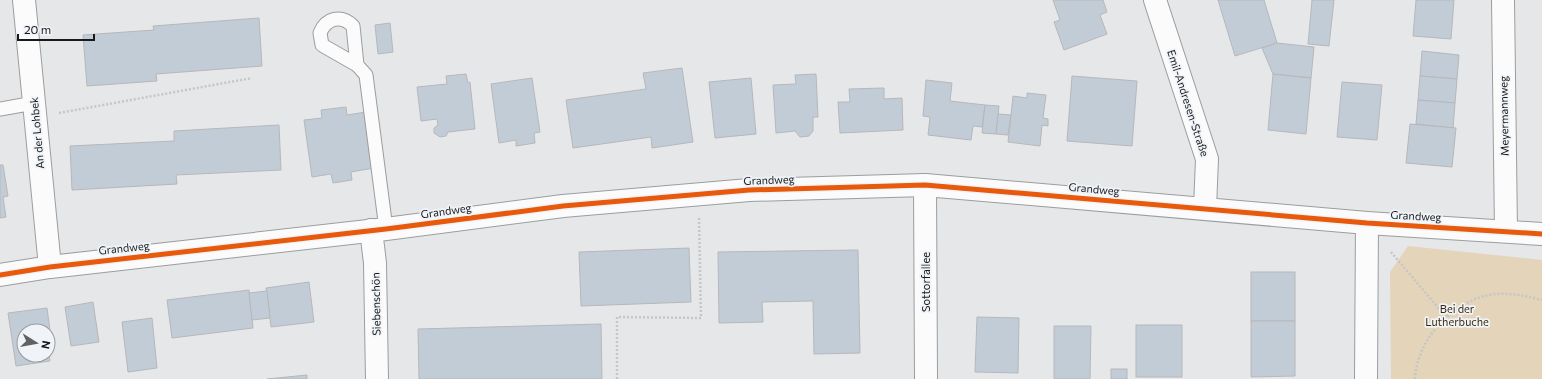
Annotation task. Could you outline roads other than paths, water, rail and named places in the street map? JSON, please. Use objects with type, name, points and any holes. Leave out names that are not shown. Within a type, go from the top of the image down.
[{"type":"street","name":"An der Lohbek","points":[[24,0],[50,266]]},
{"type":"street","name":"Emil-Andresen-Straße","points":[[1155,0],[1207,159],[1205,208]]},
{"type":"street","name":"Meyermannweg","points":[[1503,0],[1506,231]]},
{"type":"street","name":"Grandweg","points":[[0,275],[50,266],[378,230],[563,206],[749,190],[925,185],[1367,223],[1542,234]]},
{"type":"street","name":"Sottorfallee","points":[[925,185],[926,379]]},
{"type":"street","points":[[1366,379],[1367,223]]},
{"type":"street","name":"Siebenschön","points":[[377,379],[375,263],[378,230]]},
{"type":"lane","points":[[357,65],[366,75],[378,230]]},
{"type":"lane","points":[[0,109],[35,110]]},
{"type":"park label","name":"Bei der Lutherbuche","points":[[1457,315]]}]
